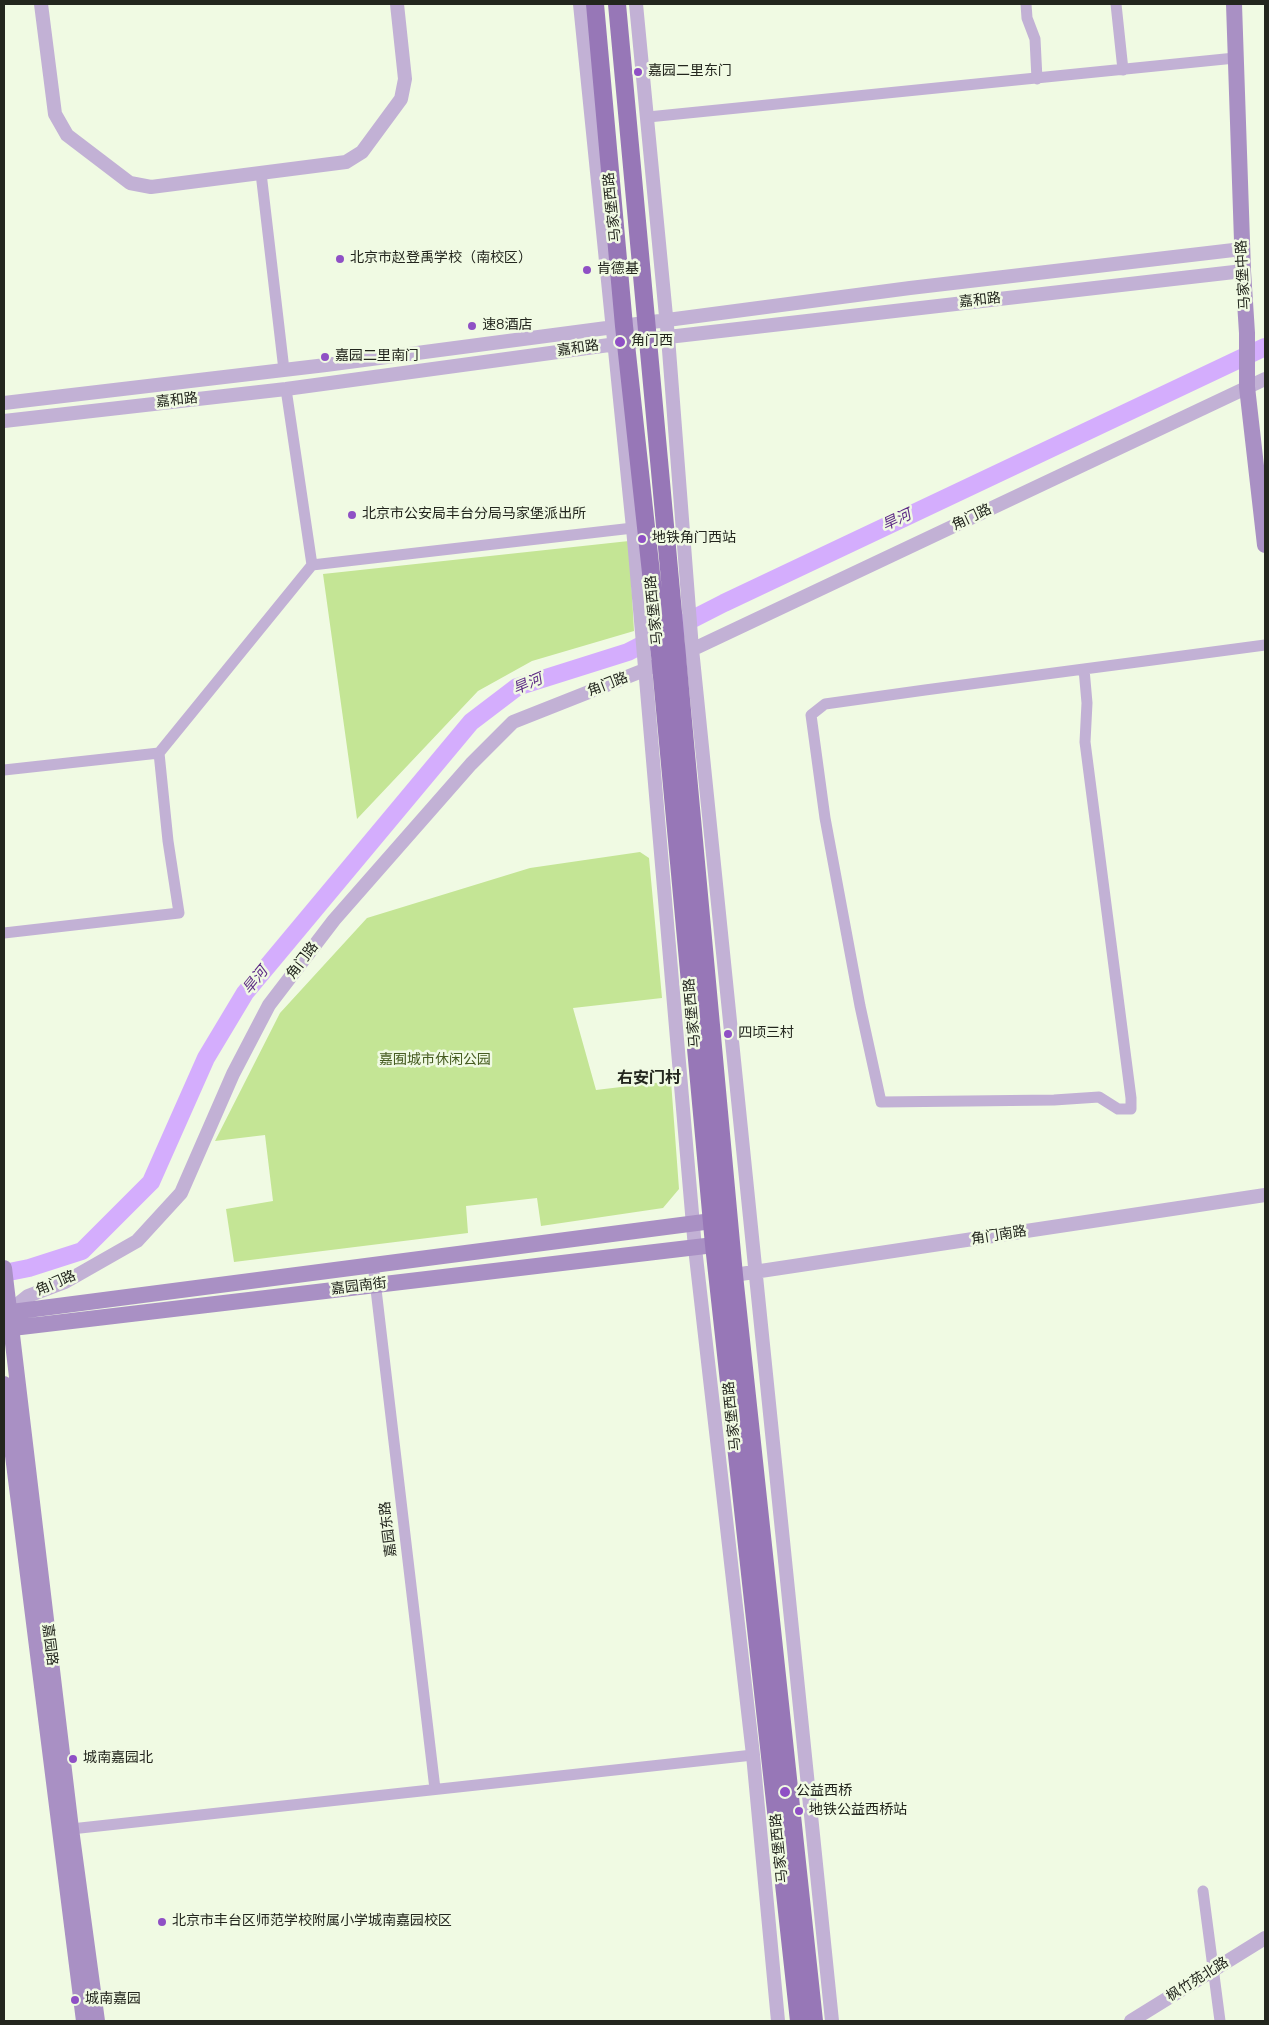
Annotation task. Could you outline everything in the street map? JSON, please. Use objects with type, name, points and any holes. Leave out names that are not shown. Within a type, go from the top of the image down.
[{"type":"main road","name":"马家堡西路","points":[[595,4],[620,344],[664,611],[684,648],[734,1275],[814,2021]]},
{"type":"main road","name":"马家堡西路","points":[[617,4],[649,331],[664,611],[652,664],[799,2021]]},
{"type":"main road","name":"马家堡中路","points":[[1234,4],[1242,249],[1247,333],[1247,383],[1265,546]]},
{"type":"main road","name":"嘉园南街","points":[[7,1316],[373,1264],[712,1221]]},
{"type":"main road","name":"嘉园南街","points":[[7,1316],[375,1285],[714,1245]]},
{"type":"main road","name":"嘉园路","points":[[4,1268],[7,1316],[97,2021]]},
{"type":"main road","name":"嘉园路","points":[[4,1384],[84,2021]]},
{"type":"street","points":[[41,4],[55,114],[67,135],[130,183],[151,187],[346,162],[362,152],[401,99],[405,80],[397,4]]},
{"type":"street","name":"马家堡西路","points":[[580,4],[618,326]]},
{"type":"street","name":"马家堡西路","points":[[636,4],[668,337],[664,611]]},
{"type":"street","points":[[1026,4],[1027,18],[1035,39],[1037,79]]},
{"type":"street","points":[[1116,4],[1123,70]]},
{"type":"street","points":[[648,117],[1235,58]]},
{"type":"street","points":[[261,173],[284,370]]},
{"type":"street","name":"嘉和路","points":[[4,420],[286,389],[620,344],[649,331],[666,320],[910,288],[1242,249]]},
{"type":"street","name":"嘉和路","points":[[4,403],[284,370],[618,326],[649,331],[668,337],[1243,272]]},
{"type":"street","name":"马家堡西路","points":[[620,344],[633,528],[664,611]]},
{"type":"street","name":"角门路","points":[[684,648],[787,606],[1247,383],[1265,379]]},
{"type":"street","points":[[286,389],[312,565]]},
{"type":"street","points":[[4,770],[158,753],[312,565],[633,528]]},
{"type":"street","points":[[1084,669],[1086,703],[1085,742],[1132,1098],[1131,1109],[1118,1109],[1099,1097],[1054,1100],[881,1102],[860,1006],[824,818],[811,715],[825,704],[1084,669],[1265,645]]},
{"type":"street","name":"马家堡西路","points":[[684,648],[757,1272],[832,2021]]},
{"type":"street","name":"马家堡西路","points":[[652,664],[695,1248],[753,1755],[778,2021]]},
{"type":"street","name":"角门路","points":[[7,1316],[28,1296],[65,1282],[137,1241],[181,1193],[233,1074],[269,1005],[334,920],[470,764],[513,722],[652,664]]},
{"type":"street","points":[[4,933],[179,913],[168,841],[158,753]]},
{"type":"street","name":"角门南路","points":[[734,1275],[1265,1195]]},
{"type":"street","name":"嘉园东路","points":[[373,1264],[435,1789]]},
{"type":"street","points":[[71,1829],[753,1755]]},
{"type":"street","points":[[1203,1891],[1212,1972],[1220,2021]]},
{"type":"street","name":"枫竹苑北路","points":[[1131,2021],[1265,1938]]},
{"type":"green space","points":[[629,541],[634,631],[532,661],[478,691],[357,819],[323,574]]},
{"type":"green space","name":"嘉囿城市休闲公园","points":[[640,852],[649,858],[662,998],[573,1008],[596,1090],[671,1081],[679,1189],[663,1208],[541,1226],[537,1198],[466,1206],[468,1233],[234,1262],[226,1209],[273,1201],[265,1135],[215,1141],[280,1013],[367,918],[530,868]]},
{"type":"waterway","name":"旱河","points":[[4,1273],[29,1268],[82,1251],[151,1182],[206,1058],[245,993],[471,722],[517,687],[628,652],[724,603],[1265,347]]},
{"type":"place","name":"嘉园二里东门","points":[[638,72]]},
{"type":"place","name":"北京市赵登禹学校（南校区）","points":[[340,259]]},
{"type":"place","name":"肯德基","points":[[587,270]]},
{"type":"place","name":"速8酒店","points":[[472,326]]},
{"type":"place","name":"角门西","points":[[620,342]]},
{"type":"place","name":"嘉园二里南门","points":[[325,357]]},
{"type":"place","name":"北京市公安局丰台分局马家堡派出所","points":[[352,515]]},
{"type":"place","name":"地铁角门西站","points":[[642,539]]},
{"type":"place","name":"四顷三村","points":[[728,1034]]},
{"type":"place","name":"城南嘉园北","points":[[73,1759]]},
{"type":"place","name":"公益西桥","points":[[785,1792]]},
{"type":"place","name":"地铁公益西桥站","points":[[799,1811]]},
{"type":"place","name":"北京市丰台区师范学校附属小学城南嘉园校区","points":[[162,1922]]},
{"type":"place","name":"城南嘉园","points":[[75,2000]]},
{"type":"district","name":"右安门村","points":[[649,1079]]}]
